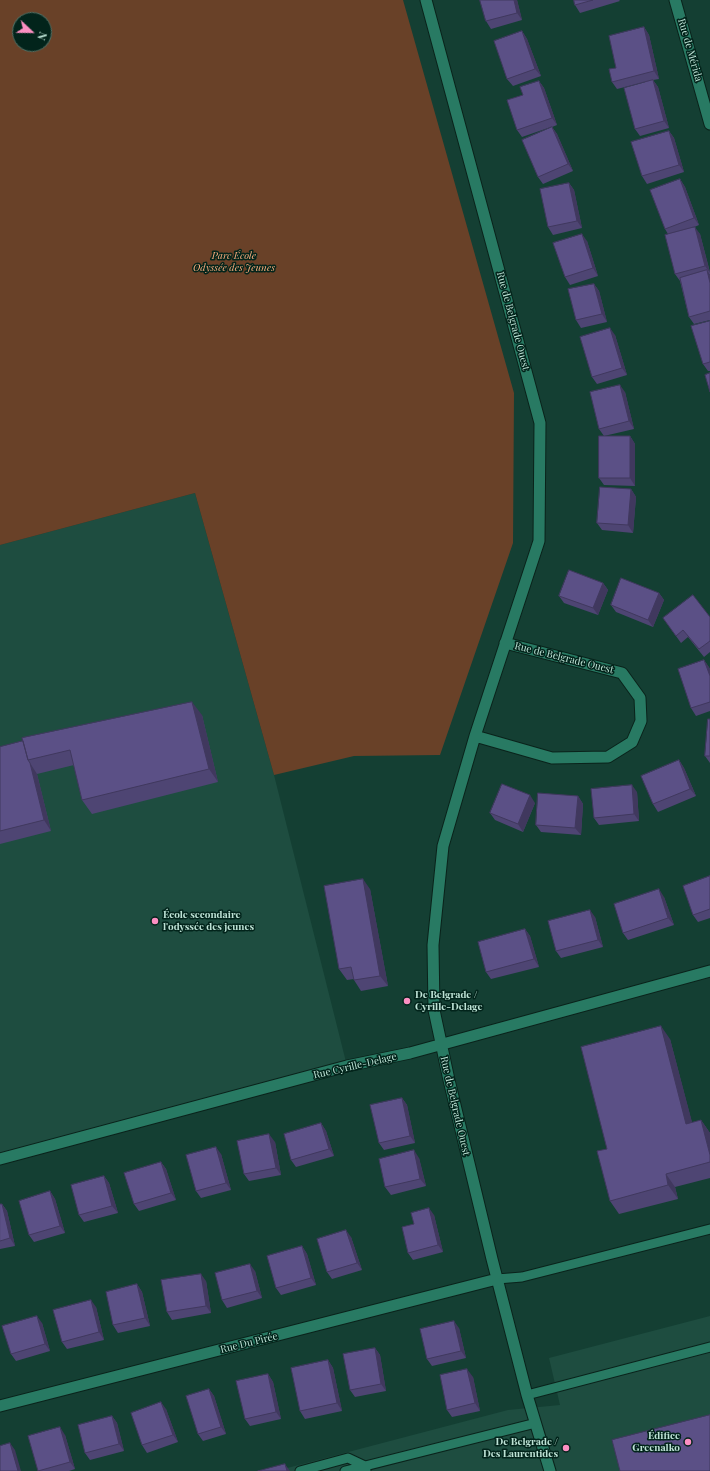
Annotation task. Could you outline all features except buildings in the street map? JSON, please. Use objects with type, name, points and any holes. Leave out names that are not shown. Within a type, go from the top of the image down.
[{"type":"street","name":"Rue de Belgrade Ouest","points":[[426,0],[540,423],[539,541],[475,736],[443,846],[433,945],[434,1010],[459,1126],[527,1395],[550,1471]]},
{"type":"street","name":"Rue de Mérida","points":[[676,0],[710,124]]},
{"type":"street","name":"Rue de Belgrade Ouest","points":[[475,736],[552,758],[608,757],[632,742],[641,721],[640,698],[622,673],[505,643]]},
{"type":"street","name":"Rue Cyrille-Delage","points":[[0,1160],[341,1068],[410,1053],[710,971]]},
{"type":"street","name":"Rue Du Pirée","points":[[0,1406],[497,1279]]},
{"type":"lane","points":[[497,1279],[522,1278],[710,1229]]},
{"type":"lane","points":[[527,1395],[710,1347]]},
{"type":"lane","points":[[345,1471],[365,1469],[536,1423]]},
{"type":"lane","points":[[300,1471],[348,1458],[365,1469]]},
{"type":"shaded area","name":"École secondaire l'odyssée des jeunes","points":[[195,493],[274,775],[347,1066],[0,1159],[0,545]]},
{"type":"shaded area","points":[[710,1316],[710,1471],[276,1471],[508,1410],[560,1405],[549,1358]]},
{"type":"green space","name":"Parc École Odyssée des Jeunes","points":[[0,0],[403,0],[514,393],[513,543],[440,755],[354,756],[274,775],[195,493],[0,545]]},
{"type":"place","name":"École secondaire l'odyssée des jeunes","points":[[155,921]]},
{"type":"place","name":"De Belgrade / Cyrille-Delage","points":[[407,1001]]},
{"type":"place","name":"Édifice Greenalko","points":[[688,1442]]},
{"type":"place","name":"De Belgrade / Des Laurentides","points":[[566,1448]]}]
